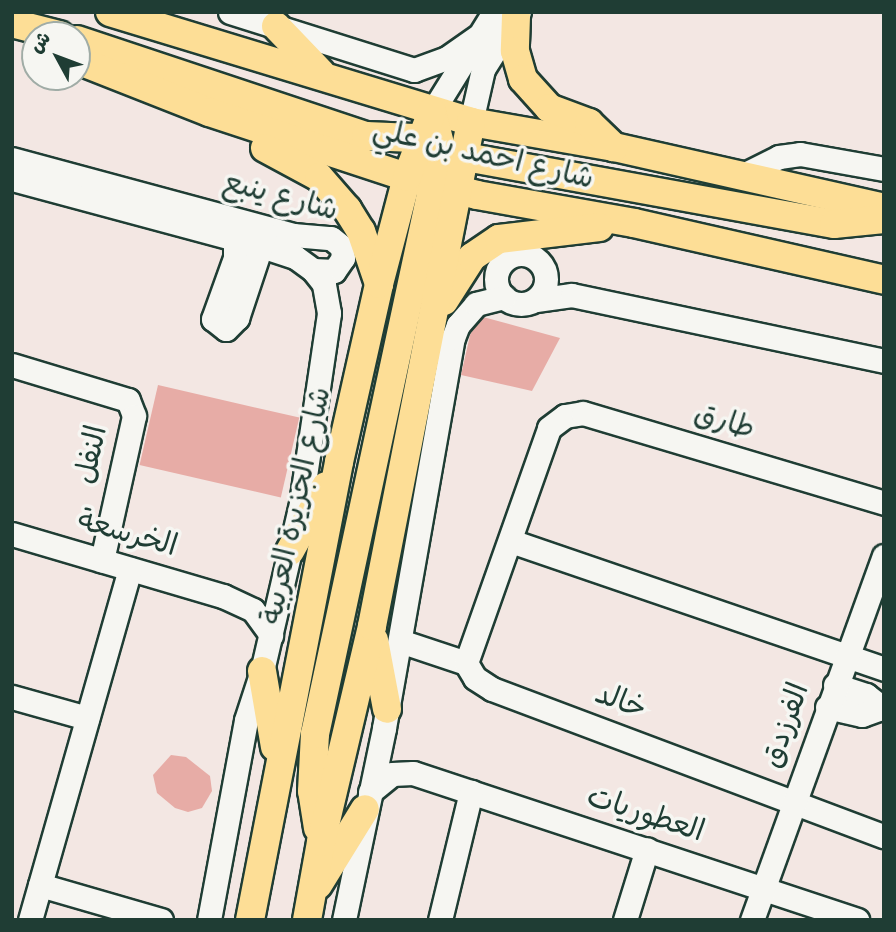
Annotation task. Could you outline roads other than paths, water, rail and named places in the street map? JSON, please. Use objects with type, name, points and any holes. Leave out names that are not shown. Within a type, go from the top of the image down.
[{"type":"main road","name":"شارع احمد بن علي","points":[[110,12],[471,122],[614,147],[884,208]]},
{"type":"main road","points":[[510,14],[515,51],[523,79],[549,108],[589,123],[614,147]]},
{"type":"main road","points":[[276,19],[323,75]]},
{"type":"main road","points":[[91,45],[366,136],[442,147],[818,221],[858,224],[884,219]]},
{"type":"main road","name":"شارع احمد بن علي","points":[[91,66],[209,112],[433,184],[634,223],[870,277]]},
{"type":"main road","points":[[91,76],[120,92],[297,161],[319,177],[361,231],[379,284]]},
{"type":"main road","points":[[432,112],[442,147]]},
{"type":"main road","points":[[321,842],[312,790],[315,734],[433,184],[417,163],[442,147],[471,122]]},
{"type":"main road","name":"شارع الجزيرة العربية","points":[[310,907],[321,842],[372,625],[430,329],[433,184],[442,147]]},
{"type":"main road","name":"شارع الجزيرة العربية","points":[[250,920],[339,462],[379,284],[433,184]]},
{"type":"main road","points":[[430,329],[463,268],[499,239],[634,223]]},
{"type":"main road","points":[[290,551],[339,462]]},
{"type":"main road","points":[[372,625],[385,719]]},
{"type":"main road","points":[[262,671],[277,771]]},
{"type":"main road","points":[[310,907],[367,800]]},
{"type":"street","points":[[230,12],[276,19],[414,70],[438,64],[510,14]]},
{"type":"street","points":[[471,122],[483,69],[510,14]]},
{"type":"street","points":[[432,112],[477,37]]},
{"type":"street","points":[[741,176],[779,157],[800,154],[884,169]]},
{"type":"street","name":"شارع ينبع","points":[[12,159],[101,191],[235,238],[264,237],[328,237],[340,244],[344,256],[335,270],[313,270],[264,237],[101,191],[12,179]]},
{"type":"street","points":[[235,238],[235,258],[213,319],[226,329],[237,318],[264,237]]},
{"type":"street","points":[[572,295],[547,277],[535,258],[513,255],[497,271],[496,286],[504,297],[520,304],[572,295],[884,361]]},
{"type":"street","name":"شارع الجزيرة العربية","points":[[210,915],[246,720],[284,586],[328,328],[329,298],[313,270]]},
{"type":"street","points":[[536,300],[547,277]]},
{"type":"street","points":[[870,277],[884,290]]},
{"type":"street","points":[[344,920],[400,641],[453,338],[465,313],[476,304],[504,297]]},
{"type":"street","name":"النفل","points":[[12,365],[128,400],[134,416],[102,560]]},
{"type":"street","name":"طارق","points":[[511,541],[549,428],[565,416],[583,413],[884,503]]},
{"type":"street","name":"الخرسعة","points":[[12,534],[223,596],[253,610],[271,635]]},
{"type":"street","points":[[400,641],[466,663],[511,541],[884,669]]},
{"type":"street","name":"الفرزدق","points":[[752,920],[884,555]]},
{"type":"street","points":[[30,920],[130,569]]},
{"type":"street","name":"الخرسعة","points":[[223,596],[248,598],[284,586]]},
{"type":"street","name":"خالد","points":[[466,663],[475,678],[492,689],[884,836]]},
{"type":"street","points":[[827,707],[862,715],[882,709],[872,698],[835,685]]},
{"type":"street","points":[[12,697],[87,718]]},
{"type":"street","points":[[385,719],[395,758],[413,773]]},
{"type":"street","points":[[367,800],[392,774],[413,773]]},
{"type":"street","name":"العطوريات","points":[[413,773],[857,920]]},
{"type":"street","points":[[440,920],[471,792]]},
{"type":"street","points":[[625,920],[647,849]]},
{"type":"street","points":[[40,885],[161,920]]},
{"type":"street","points":[[189,920],[210,915]]}]
